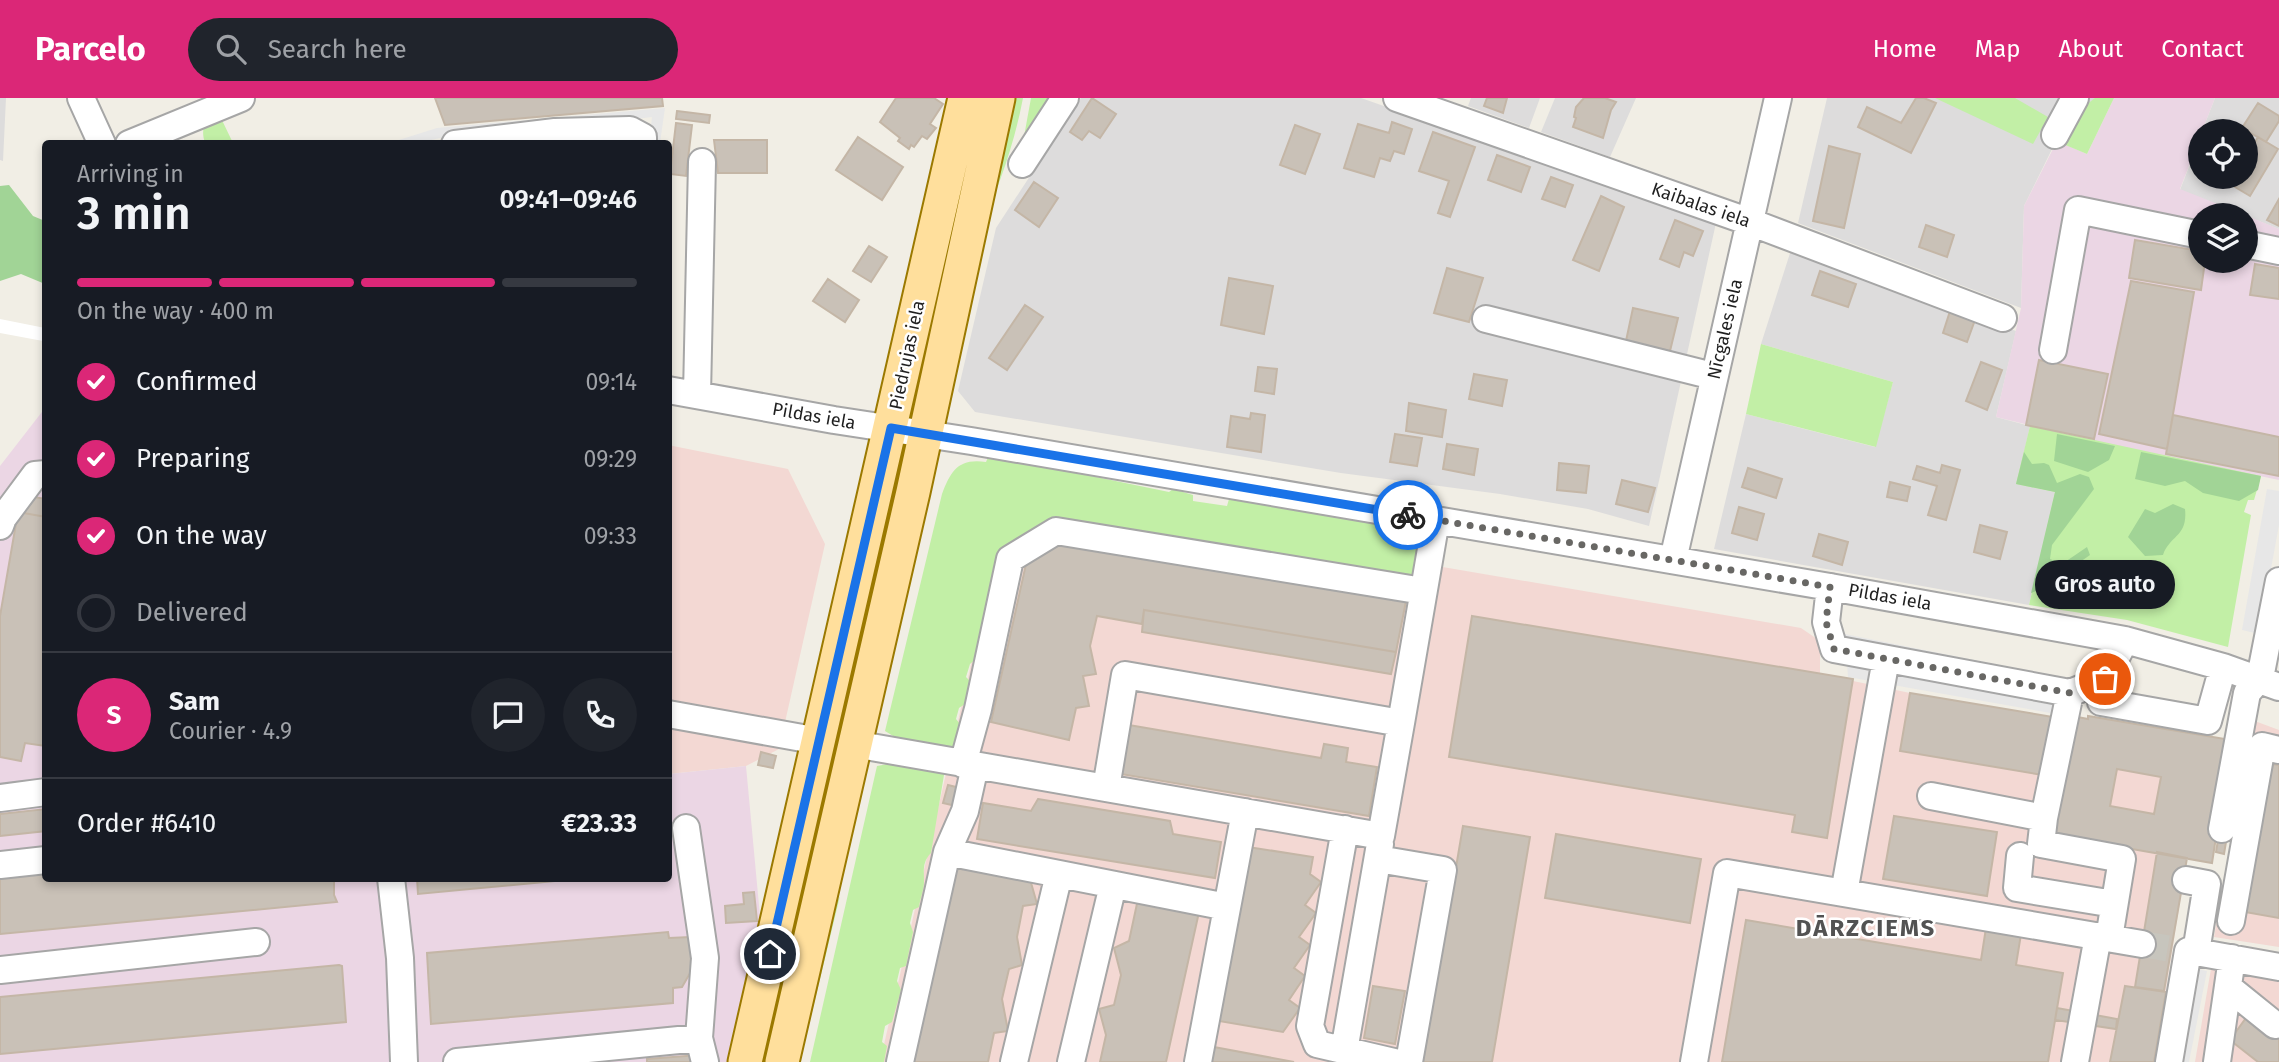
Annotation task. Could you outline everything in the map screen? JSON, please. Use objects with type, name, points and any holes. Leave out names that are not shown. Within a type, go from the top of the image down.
[{"type":"main road","name":"Piedrujas iela","points":[[745,1062],[965,98]]},
{"type":"main road","name":"Piedrujas iela","points":[[782,1062],[926,433],[998,98]]},
{"type":"street","points":[[81,98],[100,140]]},
{"type":"street","points":[[150,140],[188,133],[241,98]]},
{"type":"street","points":[[1022,164],[1065,98]]},
{"type":"street","name":"Kaibalas iela","points":[[1397,98],[1750,222],[2003,318]]},
{"type":"street","name":"Nīcgales iela","points":[[1673,560],[1778,98]]},
{"type":"street","points":[[2055,135],[2076,98]]},
{"type":"street","points":[[488,140],[555,132],[630,130],[643,137],[643,140]]},
{"type":"street","points":[[697,395],[702,162]]},
{"type":"street","points":[[2053,350],[2078,210],[2188,233]]},
{"type":"street","points":[[2258,247],[2279,251]]},
{"type":"street","points":[[1486,319],[1713,376]]},
{"type":"street","name":"Pildas iela","points":[[672,391],[1673,560],[2125,640],[2223,667],[2269,683]]},
{"type":"street","points":[[0,526],[3,517],[35,475],[42,474]]},
{"type":"street","points":[[1344,1051],[1436,520]]},
{"type":"street","points":[[900,1062],[947,852],[965,811],[978,709],[1010,559],[1056,531],[1423,591]]},
{"type":"street","points":[[2221,829],[2247,692],[2269,683],[2279,581]]},
{"type":"street","points":[[1830,587],[1826,622],[1834,649],[2070,693],[2105,679],[2125,640]]},
{"type":"street","points":[[1844,893],[1886,659]]},
{"type":"street","points":[[2208,721],[2223,667]]},
{"type":"street","points":[[1106,788],[1125,675],[1401,723]]},
{"type":"street","points":[[2070,693],[2043,818],[2041,844],[2122,859],[2114,904],[2075,1062]]},
{"type":"street","points":[[2101,702],[2208,721],[2239,730]]},
{"type":"street","points":[[672,715],[819,741]]},
{"type":"street","points":[[854,744],[1345,829],[1380,847],[1443,870],[1409,1062]]},
{"type":"street","points":[[2231,921],[2262,746],[2279,750]]},
{"type":"street","points":[[0,798],[42,793]]},
{"type":"street","points":[[1931,796],[2043,818]]},
{"type":"street","points":[[1198,1062],[1245,812]]},
{"type":"street","points":[[457,1062],[702,1050],[705,958],[686,828]]},
{"type":"street","points":[[1345,829],[1310,1026],[1317,1044],[1394,1062]]},
{"type":"street","points":[[947,852],[1227,907]]},
{"type":"street","points":[[2020,856],[2017,888],[2114,904]]},
{"type":"street","points":[[0,865],[42,860]]},
{"type":"street","points":[[1694,1062],[1727,873],[2143,944]]},
{"type":"street","points":[[1014,1062],[1059,874]]},
{"type":"street","points":[[2169,1062],[2185,951],[2207,884],[2186,880]]},
{"type":"street","points":[[391,882],[400,958],[404,1062]]},
{"type":"street","points":[[1071,1062],[1113,884]]},
{"type":"street","points":[[0,970],[256,942]]},
{"type":"street","points":[[2185,951],[2279,967]]},
{"type":"street","points":[[2217,1062],[2232,958]]},
{"type":"street","points":[[2228,987],[2275,1026]]},
{"type":"shaded area","points":[[0,98],[6,98],[3,161],[0,160]]},
{"type":"shaded area","points":[[1081,98],[1361,98],[1716,223],[1649,526],[1588,509],[1500,494],[1341,473],[975,412],[958,391],[996,228]]},
{"type":"shaded area","points":[[1471,98],[1540,98],[1529,128],[1468,106]]},
{"type":"shaded area","points":[[1555,98],[1636,98],[1610,157],[1541,132]]},
{"type":"shaded area","points":[[1827,98],[2114,98],[2056,141],[2024,206],[2021,308],[1798,223]]},
{"type":"shaded area","points":[[2114,98],[2215,98],[2207,119],[2188,119],[2188,169],[2180,189],[2215,203],[2188,203],[2188,273],[2258,273],[2258,220],[2279,229],[2279,480],[2115,446],[1996,417],[2021,308],[2024,206],[2057,141],[2087,154]]},
{"type":"shaded area","points":[[2215,98],[2279,98],[2279,229],[2258,221],[2258,203],[2213,203],[2180,190],[2188,169],[2188,189],[2258,189],[2258,119],[2207,119]]},
{"type":"shaded area","points":[[665,108],[660,140],[649,140],[652,117],[431,140],[399,140],[437,128]]},
{"type":"shaded area","points":[[1791,250],[2016,331],[1996,417],[2030,426],[2017,484],[2055,492],[2029,605],[1714,549],[1746,414],[1875,447],[1893,382],[1761,344]]},
{"type":"shaded area","points":[[42,412],[42,882],[672,882],[672,774],[746,766],[760,916],[730,1062],[0,1062],[0,466]]},
{"type":"shaded area","points":[[672,446],[788,469],[825,544],[779,749],[746,766],[672,774]]},
{"type":"shaded area","points":[[2267,489],[2279,491],[2279,525],[2259,634],[2242,630]]},
{"type":"shaded area","points":[[1061,502],[1801,628],[1820,641],[1820,674],[1910,693],[2053,717],[2072,716],[2087,719],[2088,716],[2231,740],[2212,863],[2187,859],[2154,1062],[880,1062],[997,551]]},
{"type":"shaded area","points":[[1845,634],[2068,679],[2062,715],[1848,677]]},
{"type":"shaded area","points":[[2252,720],[2279,730],[2279,947],[2214,937]]},
{"type":"shaded area","points":[[2212,963],[2279,975],[2279,1062],[2195,1062]]},
{"type":"shaded area","points":[[2192,968],[2207,971],[2189,1062],[2175,1062]]},
{"type":"green space","points":[[1009,98],[1023,98],[1004,168],[978,236]]},
{"type":"green space","points":[[1031,98],[1057,98],[1023,142]]},
{"type":"green space","points":[[1935,98],[2015,98],[2048,117],[2033,144]]},
{"type":"green space","points":[[2095,98],[2114,98],[2087,154],[2063,144],[2081,109]]},
{"type":"green space","points":[[219,114],[232,140],[204,140],[203,133],[210,120]]},
{"type":"green space","points":[[9,185],[33,216],[42,220],[42,283],[21,274],[0,281],[0,186]]},
{"type":"green space","points":[[1761,344],[1893,382],[1876,447],[1746,414]]},
{"type":"green space","points":[[2030,426],[2261,476],[2254,500],[2248,500],[2244,512],[2251,515],[2228,647],[2127,620],[2029,605],[2055,492],[2016,484]]},
{"type":"green space","points":[[2057,434],[2115,446],[2109,460],[2088,472],[2054,461]]},
{"type":"green space","points":[[2024,452],[2032,464],[2049,465],[2057,483],[2080,474],[2089,477],[2094,489],[2052,545],[2050,559],[2062,564],[2087,547],[2090,555],[2070,569],[2074,579],[2086,581],[2093,590],[2100,584],[2100,575],[2117,564],[2125,565],[2117,590],[2105,609],[2059,591],[2031,593],[2055,492],[2016,484]]},
{"type":"green space","points":[[2141,452],[2261,476],[2258,490],[2239,501],[2203,493],[2185,481],[2165,486],[2135,479]]},
{"type":"green space","points":[[989,455],[1169,492],[1173,489],[1193,495],[1193,501],[1227,506],[1229,499],[1241,498],[1398,525],[1412,535],[1418,546],[1418,575],[1411,579],[1057,518],[1000,554],[977,658],[970,664],[966,677],[971,682],[965,704],[959,708],[956,719],[961,725],[954,755],[898,739],[885,731],[942,494],[957,468],[969,462],[986,462]]},
{"type":"green space","points":[[2173,504],[2185,509],[2181,531],[2163,555],[2145,556],[2128,537],[2145,509],[2155,513]]},
{"type":"green space","points":[[864,603],[856,682],[769,1059],[756,1057]]},
{"type":"green space","points":[[888,764],[945,769],[931,853],[924,867],[923,891],[919,907],[913,910],[910,923],[913,932],[906,966],[900,968],[897,981],[901,990],[892,1022],[885,1026],[882,1042],[887,1046],[884,1062],[810,1062],[877,766]]},
{"type":"green space","points":[[840,896],[800,1062],[790,1062],[824,928]]},
{"type":"pier","points":[[0,319],[42,327],[42,341],[0,333]]},
{"type":"building","points":[[435,98],[662,98],[663,106],[445,125]]},
{"type":"building","points":[[896,98],[934,98],[943,104],[930,124],[936,128],[927,139],[922,136],[914,147],[911,145],[909,149],[880,122]]},
{"type":"building","points":[[1092,98],[1116,114],[1100,138],[1089,131],[1082,140],[1070,132]]},
{"type":"building","points":[[1487,98],[1507,98],[1503,113],[1484,106]]},
{"type":"building","points":[[1584,98],[1605,98],[1616,102],[1603,138],[1573,127],[1576,107]]},
{"type":"building","points":[[1916,98],[1936,103],[1911,153],[1858,127],[1867,107],[1901,123]]},
{"type":"building","points":[[2258,103],[2279,116],[2279,121],[2266,142],[2258,137],[2258,119],[2248,119]]},
{"type":"building","points":[[677,111],[710,115],[709,123],[676,119]]},
{"type":"building","points":[[1392,122],[1412,129],[1404,154],[1394,151],[1390,161],[1380,158],[1374,177],[1344,168],[1358,124],[1389,133]]},
{"type":"building","points":[[676,123],[692,125],[686,176],[672,174]]},
{"type":"building","points":[[1295,125],[1320,134],[1305,174],[1280,165]]},
{"type":"building","points":[[1433,132],[1475,147],[1450,217],[1438,213],[1449,181],[1419,171]]},
{"type":"building","points":[[858,137],[903,167],[882,200],[836,170]]},
{"type":"building","points":[[2258,137],[2278,149],[2258,183]]},
{"type":"building","points":[[714,140],[767,140],[767,173],[718,173]]},
{"type":"building","points":[[1829,146],[1860,154],[1844,228],[1813,221]]},
{"type":"building","points":[[1497,155],[1530,167],[1521,192],[1488,180]]},
{"type":"building","points":[[1551,177],[1573,185],[1565,207],[1542,199]]},
{"type":"building","points":[[1034,182],[1058,198],[1039,227],[1015,210]]},
{"type":"building","points":[[2238,189],[2254,189],[2250,196]]},
{"type":"building","points":[[1601,196],[1624,207],[1599,271],[1573,260]]},
{"type":"building","points":[[2279,199],[2279,226],[2267,220]]},
{"type":"building","points":[[1675,220],[1703,231],[1693,256],[1684,252],[1679,267],[1660,259]]},
{"type":"building","points":[[1926,225],[1954,235],[1947,257],[1919,247]]},
{"type":"building","points":[[2135,240],[2188,249],[2188,273],[2203,273],[2201,290],[2129,278]]},
{"type":"building","points":[[869,246],[887,257],[871,282],[853,271]]},
{"type":"building","points":[[2258,264],[2279,268],[2279,299],[2250,295],[2254,273],[2258,273]]},
{"type":"building","points":[[1447,268],[1483,278],[1469,322],[1434,313]]},
{"type":"building","points":[[1820,271],[1856,284],[1848,307],[1812,295]]},
{"type":"building","points":[[1229,278],[1273,286],[1264,334],[1221,325]]},
{"type":"building","points":[[828,279],[859,300],[845,322],[813,301]]},
{"type":"building","points":[[2131,281],[2194,292],[2167,449],[2099,434]]},
{"type":"building","points":[[1025,305],[1043,317],[1007,370],[989,358]]},
{"type":"building","points":[[1633,308],[1678,318],[1670,351],[1626,341]]},
{"type":"building","points":[[1951,308],[1976,317],[1967,342],[1943,333]]},
{"type":"building","points":[[2039,360],[2108,374],[2094,439],[2026,425]]},
{"type":"building","points":[[1981,362],[2002,370],[1987,410],[1966,401]]},
{"type":"building","points":[[1258,367],[1277,369],[1274,394],[1255,391]]},
{"type":"building","points":[[1474,374],[1507,380],[1502,406],[1469,399]]},
{"type":"building","points":[[1409,403],[1446,410],[1442,437],[1406,431]]},
{"type":"building","points":[[1251,413],[1265,415],[1261,452],[1227,447],[1231,416],[1250,419]]},
{"type":"building","points":[[2173,415],[2279,437],[2279,476],[2166,454]]},
{"type":"building","points":[[1395,434],[1422,438],[1417,466],[1390,462]]},
{"type":"building","points":[[1447,444],[1478,449],[1474,475],[1443,469]]},
{"type":"building","points":[[1559,463],[1589,466],[1586,493],[1557,490]]},
{"type":"building","points":[[1942,465],[1960,470],[1946,520],[1928,515],[1937,486],[1913,479],[1917,466],[1940,473]]},
{"type":"building","points":[[1748,468],[1782,479],[1776,498],[1742,487]]},
{"type":"building","points":[[1622,480],[1655,488],[1648,512],[1616,504]]},
{"type":"building","points":[[1890,482],[1910,487],[1907,501],[1887,497]]},
{"type":"building","points":[[22,495],[42,498],[42,516],[18,512]]},
{"type":"building","points":[[1739,507],[1764,514],[1757,540],[1732,533]]},
{"type":"building","points":[[18,512],[42,516],[42,745],[25,743],[21,761],[0,757],[0,616]]},
{"type":"building","points":[[1980,525],[2007,532],[2000,559],[1974,552]]},
{"type":"building","points":[[1819,534],[1848,542],[1842,565],[1813,556]]},
{"type":"building","points":[[1058,543],[1406,601],[1396,652],[1144,610],[1142,624],[1097,616],[1090,646],[1096,674],[1083,676],[1089,706],[1076,708],[1069,740],[991,722],[1026,564]]},
{"type":"building","points":[[1144,610],[1396,652],[1391,674],[1142,632]]},
{"type":"building","points":[[1472,616],[1853,679],[1827,838],[1792,832],[1795,815],[1449,757]]},
{"type":"building","points":[[1910,693],[2053,717],[2043,775],[1900,751]]},
{"type":"building","points":[[2072,716],[2088,719],[2088,716],[2231,740],[2212,863],[2052,835]],"holes":[[[2117,769],[2161,777],[2154,814],[2110,806]]]},
{"type":"building","points":[[1123,724],[1321,758],[1324,744],[1348,748],[1346,762],[1377,767],[1369,816],[1115,773]]},
{"type":"building","points":[[761,752],[776,756],[773,768],[758,765]]},
{"type":"building","points":[[2272,764],[2279,765],[2279,918],[2245,912]]},
{"type":"building","points":[[948,785],[960,788],[956,806],[943,803]]},
{"type":"building","points":[[1038,799],[1170,821],[1173,834],[1221,842],[1215,878],[977,839],[983,803],[1031,811]]},
{"type":"building","points":[[42,809],[42,831],[0,836],[0,814]]},
{"type":"building","points":[[1894,816],[1997,832],[1987,896],[1883,879]]},
{"type":"building","points":[[1463,826],[1530,837],[1492,1062],[1423,1062]]},
{"type":"building","points":[[1556,834],[1701,859],[1690,923],[1545,898]]},
{"type":"building","points":[[2218,840],[2226,842],[2224,854],[2216,852]]},
{"type":"building","points":[[1248,847],[1313,857],[1310,874],[1321,882],[1305,905],[1316,913],[1299,937],[1310,945],[1294,968],[1305,976],[1289,1000],[1300,1008],[1283,1032],[1219,1021]]},
{"type":"building","points":[[2157,852],[2187,858],[2164,991],[2135,987]]},
{"type":"building","points":[[957,862],[1030,879],[1037,904],[1023,906],[1017,937],[1022,965],[1009,969],[1002,999],[1008,1031],[994,1033],[988,1062],[911,1062]]},
{"type":"building","points":[[42,873],[42,882],[334,882],[337,902],[0,934],[0,877]]},
{"type":"building","points":[[417,882],[544,882],[418,894]]},
{"type":"building","points":[[754,892],[757,921],[726,923],[725,906],[744,904],[743,893]]},
{"type":"building","points":[[1138,899],[1199,912],[1166,1062],[1100,1062],[1106,1035],[1099,1009],[1114,1005],[1121,975],[1114,948],[1129,941]]},
{"type":"building","points":[[1746,920],[1981,960],[1986,928],[2021,934],[2016,965],[2063,973],[2048,1062],[1722,1062]]},
{"type":"building","points":[[668,932],[669,938],[690,937],[693,968],[682,987],[673,988],[673,1003],[431,1024],[427,953]]},
{"type":"building","points":[[342,966],[346,1022],[0,1054],[0,997]]},
{"type":"building","points":[[1373,986],[1405,991],[1395,1044],[1364,1038]]},
{"type":"building","points":[[2125,986],[2166,992],[2154,1062],[2110,1062]]},
{"type":"building","points":[[2057,1008],[2117,1019],[2116,1029],[2055,1020]]},
{"type":"building","points":[[2251,1011],[2279,1032],[2279,1062],[2258,1062],[2230,1040]]},
{"type":"building","points":[[1214,1047],[1294,1062],[1211,1062]]},
{"type":"building","points":[[699,1055],[700,1062],[647,1062],[647,1059]]},
{"type":"tunnel","points":[[2142,944],[2171,949]]},
{"type":"way so far","points":[[1408,515],[1830,587],[1826,622],[1834,649],[2070,693],[2105,679]]},
{"type":"place","name":"Gros auto","points":[[2105,679]]},
{"type":"district","name":"DĀRZCIEMS","points":[[1866,928]]},
{"type":"route","points":[[770,954],[891,428],[1408,515]]}]
